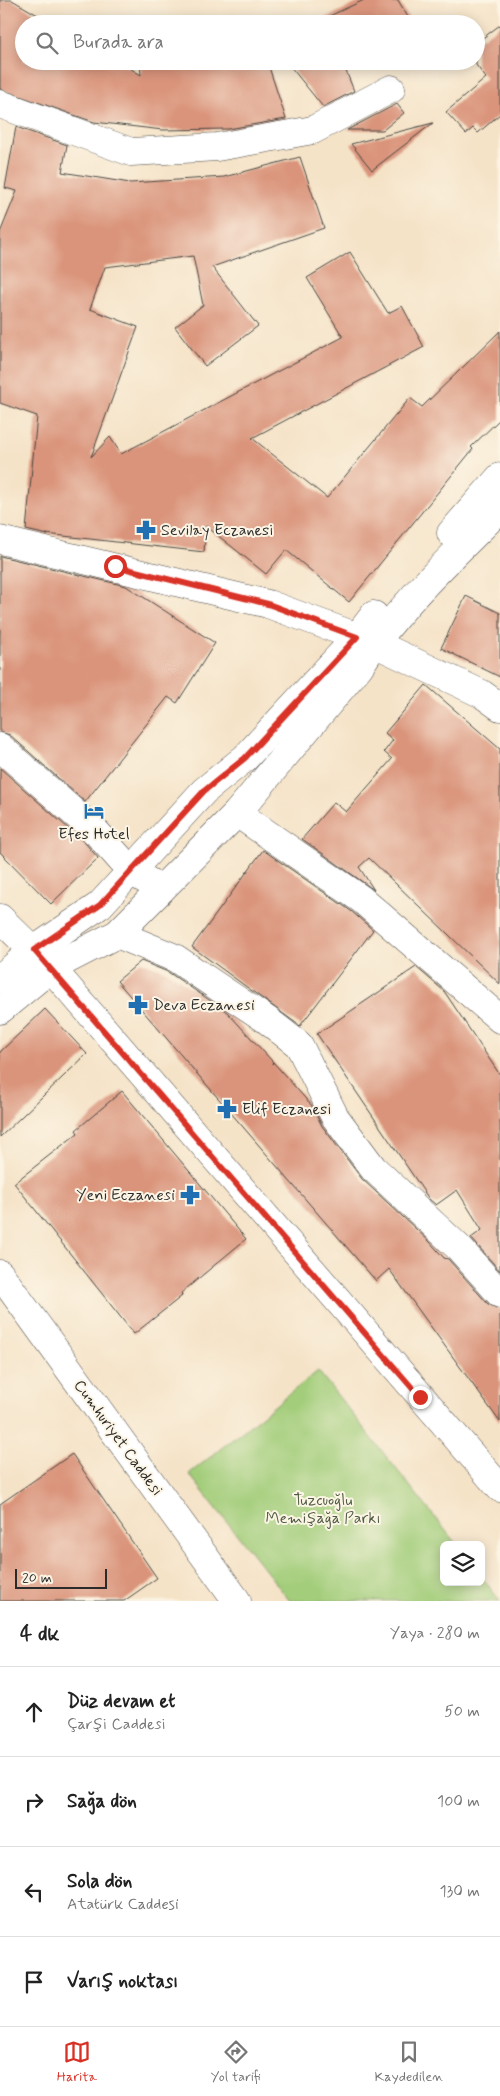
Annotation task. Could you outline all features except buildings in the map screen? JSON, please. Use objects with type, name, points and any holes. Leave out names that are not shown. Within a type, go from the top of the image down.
[{"type":"street","points":[[0,104],[131,152],[217,147],[313,130],[391,89]]},
{"type":"street","points":[[0,978],[42,959],[117,934],[237,814],[359,667],[366,640],[386,599],[480,502],[500,477]]},
{"type":"street","points":[[0,1010],[42,959],[100,905],[204,791],[245,758],[422,588],[500,509]]},
{"type":"street","points":[[0,540],[268,604],[366,640],[482,694],[500,707]]},
{"type":"street","points":[[0,747],[97,833],[131,871],[160,889]]},
{"type":"street","points":[[237,814],[361,899],[500,1019]]},
{"type":"street","points":[[0,918],[42,959],[500,1488]]},
{"type":"street","points":[[117,934],[176,958],[267,1020],[298,1045],[335,1117],[374,1168],[459,1248],[500,1294]]},
{"type":"street","name":"Cumhuriyet Caddesi","points":[[0,1274],[117,1438],[237,1601]]},
{"type":"green space","name":"Tuzcuoğlu Memişağa Parkı","points":[[318,1371],[454,1541],[440,1541],[440,1586],[485,1586],[485,1581],[500,1601],[290,1601],[189,1474]]},
{"type":"place","name":"Sevilay Eczanesi","points":[[146,530]]},
{"type":"place","name":"Efes Hotel","points":[[94,811]]},
{"type":"place","name":"Deva Eczanesi","points":[[138,1005]]},
{"type":"place","name":"Elif Eczanesi","points":[[227,1109]]},
{"type":"place","name":"Yeni Eczanesi","points":[[190,1195]]},
{"type":"route","points":[[115,566],[268,604],[357,637],[245,758],[204,791],[100,905],[34,950],[420,1397]]}]
